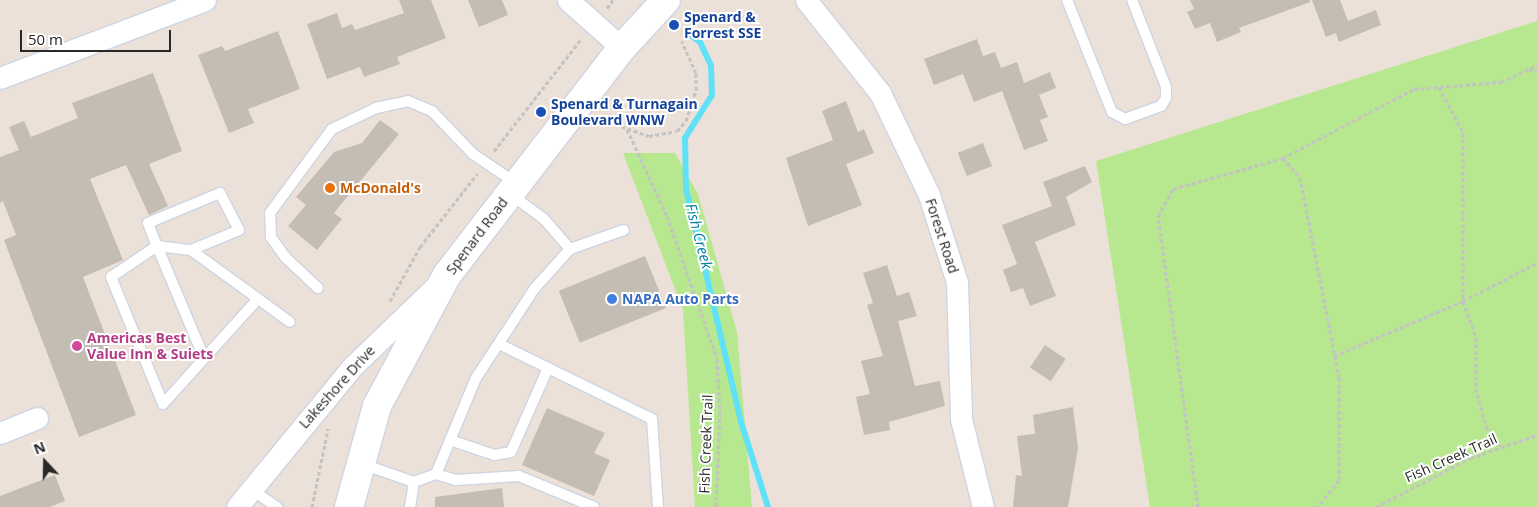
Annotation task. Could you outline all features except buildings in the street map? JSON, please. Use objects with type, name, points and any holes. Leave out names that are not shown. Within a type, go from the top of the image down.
[{"type":"main road","name":"Spenard Road","points":[[349,507],[358,463],[387,382],[447,275],[622,48],[666,0]]},
{"type":"street","points":[[0,78],[205,0]]},
{"type":"street","points":[[568,0],[622,48]]},
{"type":"street","name":"Forest Road","points":[[806,0],[880,93],[929,195],[957,282],[962,419],[983,507]]},
{"type":"street","name":"Lakeshore Drive","points":[[236,507],[353,366],[447,275]]},
{"type":"street","points":[[353,366],[376,357],[383,363],[387,382]]},
{"type":"street","points":[[0,433],[37,418]]},
{"type":"lane","points":[[1067,0],[1112,112],[1126,119],[1161,106],[1166,98],[1166,87],[1132,0]]},
{"type":"lane","points":[[318,288],[286,258],[271,237],[270,213],[332,129],[376,108],[408,101],[432,111],[544,219],[570,250]]},
{"type":"lane","points":[[204,358],[156,246],[148,223],[220,193],[239,230],[191,250],[156,246],[112,277],[163,404],[258,299]]},
{"type":"lane","points":[[436,474],[476,378],[535,288],[570,250],[624,230]]},
{"type":"lane","points":[[191,250],[290,322]]},
{"type":"lane","points":[[499,344],[652,419],[658,507]]},
{"type":"lane","points":[[450,440],[494,455],[511,452],[548,368]]},
{"type":"lane","points":[[358,463],[414,482],[436,474],[456,480],[519,476],[594,507]]},
{"type":"lane","points":[[256,482],[277,507]]},
{"type":"lane","points":[[410,507],[414,482]]},
{"type":"path","points":[[387,305],[420,247],[613,0]]},
{"type":"path","points":[[609,122],[627,129],[663,137],[686,120],[696,73],[682,41]]},
{"type":"path","points":[[1198,507],[1158,216],[1173,189],[1283,158],[1414,89],[1501,82],[1537,65]]},
{"type":"path","points":[[1528,69],[1537,71]]},
{"type":"path","points":[[1439,87],[1462,132],[1463,301],[1476,336],[1476,388],[1486,427],[1502,446]]},
{"type":"path","name":"Fish Creek Trail","points":[[627,129],[667,216],[717,359],[720,412],[716,507]]},
{"type":"path","points":[[1283,158],[1300,176],[1339,378],[1339,480],[1317,507]]},
{"type":"path","points":[[1334,356],[1463,301],[1537,263]]},
{"type":"path","points":[[312,507],[328,428],[314,412]]},
{"type":"path","name":"Fish Creek Trail","points":[[1376,507],[1431,476],[1502,446],[1537,435]]},
{"type":"green space","points":[[1537,21],[1537,507],[1150,507],[1096,161]]},
{"type":"green space","points":[[623,153],[675,153],[698,194],[737,332],[752,507],[695,507],[683,310]]},
{"type":"waterway","name":"Fish Creek","points":[[688,33],[700,42],[711,66],[712,95],[685,138],[686,189],[741,422],[768,507]]},
{"type":"place","name":"Spenard & Forrest SSE","points":[[674,25]]},
{"type":"place","name":"Spenard & Turnagain Boulevard WNW","points":[[541,112]]},
{"type":"place","name":"McDonald's","points":[[330,188]]},
{"type":"place","name":"NAPA Auto Parts","points":[[612,299]]},
{"type":"place","name":"Americas Best Value Inn & Suiets","points":[[77,346]]}]
